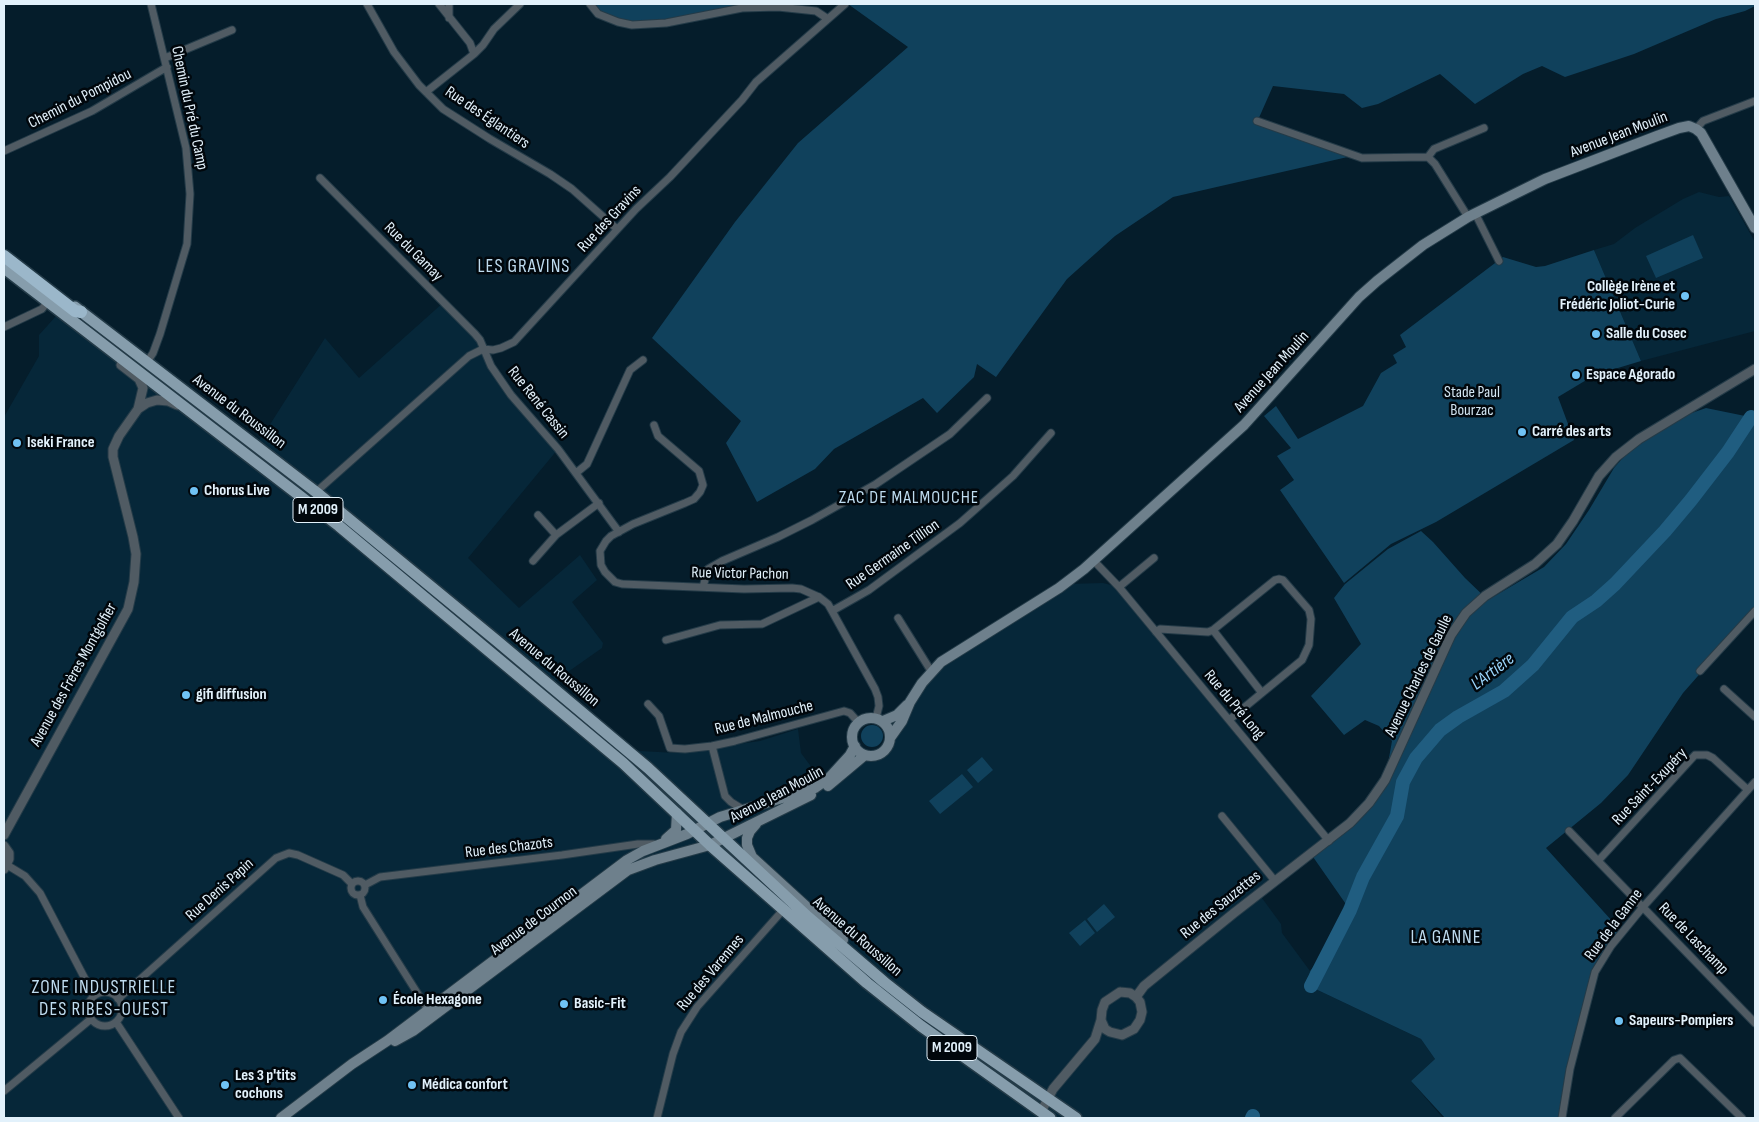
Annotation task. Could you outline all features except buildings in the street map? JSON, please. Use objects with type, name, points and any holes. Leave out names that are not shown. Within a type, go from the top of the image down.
[{"type":"highway","points":[[4,256],[74,311],[81,312]]},
{"type":"main road","name":"Avenue Jean Moulin","points":[[879,720],[897,715],[910,702],[931,671],[940,662],[1059,588],[1094,560],[1244,425],[1359,297],[1423,245],[1472,215],[1522,189],[1678,128],[1689,126],[1696,129]]},
{"type":"main road","points":[[1696,129],[1702,133],[1755,228]]},
{"type":"main road","name":"Avenue du Roussillon","points":[[4,250],[81,312],[316,492],[648,768],[724,839],[757,865],[836,942],[860,970],[921,1026],[1042,1116]]},
{"type":"main road","name":"Avenue du Roussillon","points":[[4,268],[339,526],[420,592],[623,764],[833,955],[860,970],[1076,1118]]},
{"type":"main road","name":"Avenue Jean Moulin","points":[[890,738],[906,714],[910,702]]},
{"type":"main road","points":[[866,718],[879,720],[889,731],[888,746],[881,753],[872,756],[865,755],[855,746],[852,734],[858,722],[866,718]]},
{"type":"main road","name":"Avenue Jean Moulin","points":[[696,830],[708,822],[815,788],[829,778],[850,755],[855,746]]},
{"type":"main road","name":"Avenue Jean Moulin","points":[[710,845],[823,789],[840,777],[856,760],[865,755]]},
{"type":"main road","points":[[659,844],[676,830],[677,813]]},
{"type":"main road","points":[[760,820],[750,831],[747,838],[749,851],[757,865],[846,943],[860,970]]},
{"type":"main road","name":"Avenue de Cournon","points":[[286,1118],[360,1063],[413,1031],[432,1012],[640,848],[659,844],[696,830]]},
{"type":"main road","name":"Avenue de Cournon","points":[[280,1118],[352,1064],[432,1012],[628,870],[710,845]]},
{"type":"street","name":"Chemin du Pré du Camp","points":[[147,362],[153,353],[160,334],[184,253],[190,221],[190,182],[186,148],[168,67],[151,4]]},
{"type":"street","name":"Rue des Églantiers","points":[[367,4],[394,52],[426,92],[443,109],[572,189],[618,229]]},
{"type":"street","points":[[439,4],[470,43],[474,54]]},
{"type":"street","points":[[449,4],[449,18]]},
{"type":"street","points":[[426,92],[474,54],[494,29],[520,4]]},
{"type":"street","points":[[590,4],[598,14],[618,22],[632,24],[666,23],[742,8],[778,7],[816,11],[828,19]]},
{"type":"street","name":"Rue des Gravins","points":[[316,492],[469,356],[483,348],[493,350],[514,342],[618,229],[742,100],[756,82],[846,4]]},
{"type":"street","points":[[165,58],[232,30]]},
{"type":"street","name":"Chemin du Pompidou","points":[[4,151],[92,111],[168,67]]},
{"type":"street","points":[[1696,129],[1703,121],[1755,101]]},
{"type":"street","points":[[1258,121],[1362,158],[1428,156],[1434,149],[1484,128]]},
{"type":"street","points":[[1428,156],[1472,215],[1499,260]]},
{"type":"street","name":"Rue du Gamay","points":[[320,178],[475,334],[483,348]]},
{"type":"street","points":[[4,327],[42,308],[48,301]]},
{"type":"street","points":[[79,325],[102,350],[139,379],[142,397],[138,409]]},
{"type":"street","name":"Rue René Cassin","points":[[483,348],[491,366],[511,395],[558,449],[620,532]]},
{"type":"street","points":[[576,473],[587,464],[630,370],[644,360]]},
{"type":"street","name":"Avenue Charles de Gaulle","points":[[1328,841],[1350,824],[1386,780],[1451,635],[1466,613],[1485,596],[1535,564],[1557,544],[1574,521],[1599,476],[1616,457],[1639,439],[1755,369]]},
{"type":"street","points":[[703,587],[708,569],[812,520],[876,484],[950,434],[988,398]]},
{"type":"street","points":[[138,409],[147,403],[157,400],[168,401],[190,411]]},
{"type":"street","name":"Avenue des Frères Montgolfier","points":[[4,835],[128,609],[134,582],[136,554],[113,457],[113,450],[119,436],[138,409]]},
{"type":"street","points":[[620,532],[694,499],[703,485],[699,471],[658,436],[654,425]]},
{"type":"street","name":"Rue Germaine Tillion","points":[[832,611],[869,590],[925,551],[960,523],[1013,476],[1051,433]]},
{"type":"street","points":[[533,561],[556,534],[599,503]]},
{"type":"street","points":[[538,515],[556,534]]},
{"type":"street","name":"Rue Victor Pachon","points":[[620,532],[606,541],[600,551],[601,565],[615,582],[622,584],[762,590],[792,588],[801,589],[819,597],[828,604],[846,634],[878,697],[879,720]]},
{"type":"street","points":[[1119,587],[1154,558]]},
{"type":"street","name":"Rue du Pré Long","points":[[1094,560],[1119,587],[1328,841]]},
{"type":"street","points":[[1156,632],[1160,629],[1208,632],[1213,630],[1275,580],[1279,579],[1310,610],[1311,619],[1307,652],[1302,660],[1229,720]]},
{"type":"street","points":[[666,640],[720,625],[762,624],[819,597]]},
{"type":"street","points":[[1700,671],[1755,611]]},
{"type":"street","points":[[898,618],[931,671]]},
{"type":"street","points":[[1213,630],[1262,693]]},
{"type":"street","points":[[1724,689],[1755,717]]},
{"type":"street","name":"Rue de Malmouche","points":[[648,704],[659,716],[670,748],[685,749],[712,746],[752,737],[844,711],[850,713],[858,722]]},
{"type":"street","points":[[712,746],[725,796],[745,810]]},
{"type":"street","name":"Rue Saint-Exupéry","points":[[1598,862],[1695,755],[1707,755],[1713,758],[1748,790]]},
{"type":"street","name":"Rue de la Ganne","points":[[1563,1118],[1570,1069],[1595,972],[1610,946],[1755,782]]},
{"type":"street","points":[[1222,816],[1275,881]]},
{"type":"street","name":"Rue de Laschamp","points":[[1569,831],[1755,1023]]},
{"type":"street","name":"Rue des Sauzettes","points":[[1136,997],[1152,979],[1328,841]]},
{"type":"street","points":[[4,846],[8,853],[6,867],[25,876],[40,893],[94,996]]},
{"type":"street","name":"Rue des Chazots","points":[[364,885],[380,877],[620,847],[640,848]]},
{"type":"street","points":[[640,848],[646,863]]},
{"type":"street","name":"Rue Denis Papin","points":[[118,999],[276,858],[289,853],[298,855],[343,875],[352,884]]},
{"type":"street","points":[[359,881],[364,885],[364,891],[360,895],[355,895],[351,892],[350,888],[352,884],[359,881]]},
{"type":"street","points":[[360,895],[363,907],[432,1012]]},
{"type":"street","name":"Rue des Varennes","points":[[657,1118],[673,1054],[682,1032],[697,1007],[783,910]]},
{"type":"street","points":[[103,992],[109,992],[118,999],[122,1006],[122,1012],[116,1022],[107,1026],[91,1019],[88,1006],[94,996],[103,992]]},
{"type":"street","points":[[1042,1116],[1046,1098],[1095,1039],[1102,1010],[1106,1002],[1120,992],[1130,993],[1140,1002],[1142,1012],[1137,1024],[1125,1034],[1110,1032],[1105,1029],[1101,1020]]},
{"type":"street","points":[[4,1091],[91,1019]]},
{"type":"street","points":[[116,1022],[179,1118]]},
{"type":"street","points":[[1095,1039],[1110,1032]]},
{"type":"street","points":[[1615,1118],[1674,1060],[1680,1058],[1742,1118]]},
{"type":"shaded area","name":"Collège Irène et Frédéric Joliot-Curie","points":[[1699,192],[1719,197],[1729,196],[1755,242],[1755,331],[1641,361],[1594,250],[1614,244],[1635,228],[1683,199]]},
{"type":"shaded area","points":[[444,302],[475,334],[491,366],[558,449],[468,558],[519,608],[580,555],[597,580],[572,602],[603,643],[602,648],[545,688],[610,743],[640,751],[676,753],[760,741],[798,729],[801,753],[821,780],[869,756],[884,751],[931,671],[1068,584],[1103,583],[1119,587],[1329,841],[1259,894],[1281,924],[1282,933],[1310,971],[1307,985],[1421,1039],[1435,1059],[1411,1081],[1443,1118],[4,1118],[4,417],[39,356],[39,335],[66,305],[159,380],[251,448],[262,437],[325,338],[359,378]]},
{"type":"green space","points":[[590,4],[754,4],[711,14],[632,25],[598,14]]},
{"type":"green space","points":[[848,4],[1755,4],[1755,6],[1745,11],[1716,19],[1634,54],[1565,77],[1542,66],[1523,74],[1475,104],[1440,74],[1378,104],[1362,108],[1344,94],[1273,86],[1258,120],[1352,156],[1173,197],[1115,236],[1067,279],[996,377],[977,364],[974,377],[937,413],[923,398],[834,449],[815,469],[757,502],[726,443],[741,421],[652,338],[735,222],[798,143],[908,47]]},
{"type":"green space","points":[[1693,235],[1703,258],[1656,278],[1646,256]]},
{"type":"green space","name":"Stade Paul Bourzac","points":[[1594,250],[1641,361],[1588,379],[1558,397],[1574,440],[1436,522],[1391,544],[1344,583],[1280,490],[1294,480],[1277,456],[1291,448],[1264,416],[1276,406],[1298,439],[1363,406],[1381,373],[1397,363],[1393,355],[1406,347],[1400,335],[1503,257],[1536,267],[1545,266]]},
{"type":"green space","points":[[1706,408],[1750,417],[1755,412],[1755,611],[1683,693],[1628,775],[1601,803],[1546,848],[1622,932],[1595,972],[1562,1118],[1445,1118],[1411,1081],[1435,1059],[1421,1039],[1307,985],[1310,971],[1334,942],[1350,910],[1311,854],[1350,823],[1385,780],[1392,741],[1379,726],[1365,720],[1344,735],[1311,696],[1361,644],[1334,598],[1345,584],[1388,549],[1421,531],[1488,600],[1544,567],[1566,544],[1614,468],[1639,439],[1666,422]]},
{"type":"green space","points":[[868,725],[876,725],[883,732],[883,740],[876,747],[868,747],[861,740],[861,732]]},
{"type":"green space","points":[[982,757],[993,770],[978,783],[967,770]]},
{"type":"green space","points":[[962,774],[973,787],[940,814],[929,801]]},
{"type":"green space","points":[[1104,904],[1115,917],[1097,932],[1087,919]]},
{"type":"green space","points":[[1085,920],[1095,933],[1080,946],[1069,933]]},
{"type":"waterway","name":"L'Artière","points":[[1311,986],[1350,910],[1363,877],[1397,816],[1403,782],[1416,758],[1440,730],[1458,717],[1504,691],[1533,665],[1572,617],[1596,601],[1615,584],[1665,531],[1691,500],[1728,452],[1751,417]]},
{"type":"place","name":"Collège Irène et Frédéric Joliot-Curie","points":[[1685,296]]},
{"type":"place","name":"Salle du Cosec","points":[[1596,334]]},
{"type":"place","name":"Espace Agorado","points":[[1576,375]]},
{"type":"place","name":"Carré des arts","points":[[1522,432]]},
{"type":"place","name":"Iseki France","points":[[17,443]]},
{"type":"place","name":"Chorus Live","points":[[194,491]]},
{"type":"place","name":"gifi diffusion","points":[[186,695]]},
{"type":"place","name":"École Hexagone","points":[[383,1000]]},
{"type":"place","name":"Basic-Fit","points":[[564,1004]]},
{"type":"place","name":"Sapeurs-Pompiers","points":[[1619,1021]]},
{"type":"place","name":"Les 3 p'tits cochons","points":[[225,1085]]},
{"type":"place","name":"Médica confort","points":[[412,1085]]},
{"type":"district","name":"LES GRAVINS","points":[[524,267]]},
{"type":"district","name":"ZAC DE MALMOUCHE","points":[[909,498]]},
{"type":"district","name":"LA GANNE","points":[[1446,938]]},
{"type":"district","name":"ZONE INDUSTRIELLE DES RIBES-OUEST","points":[[104,999]]}]
